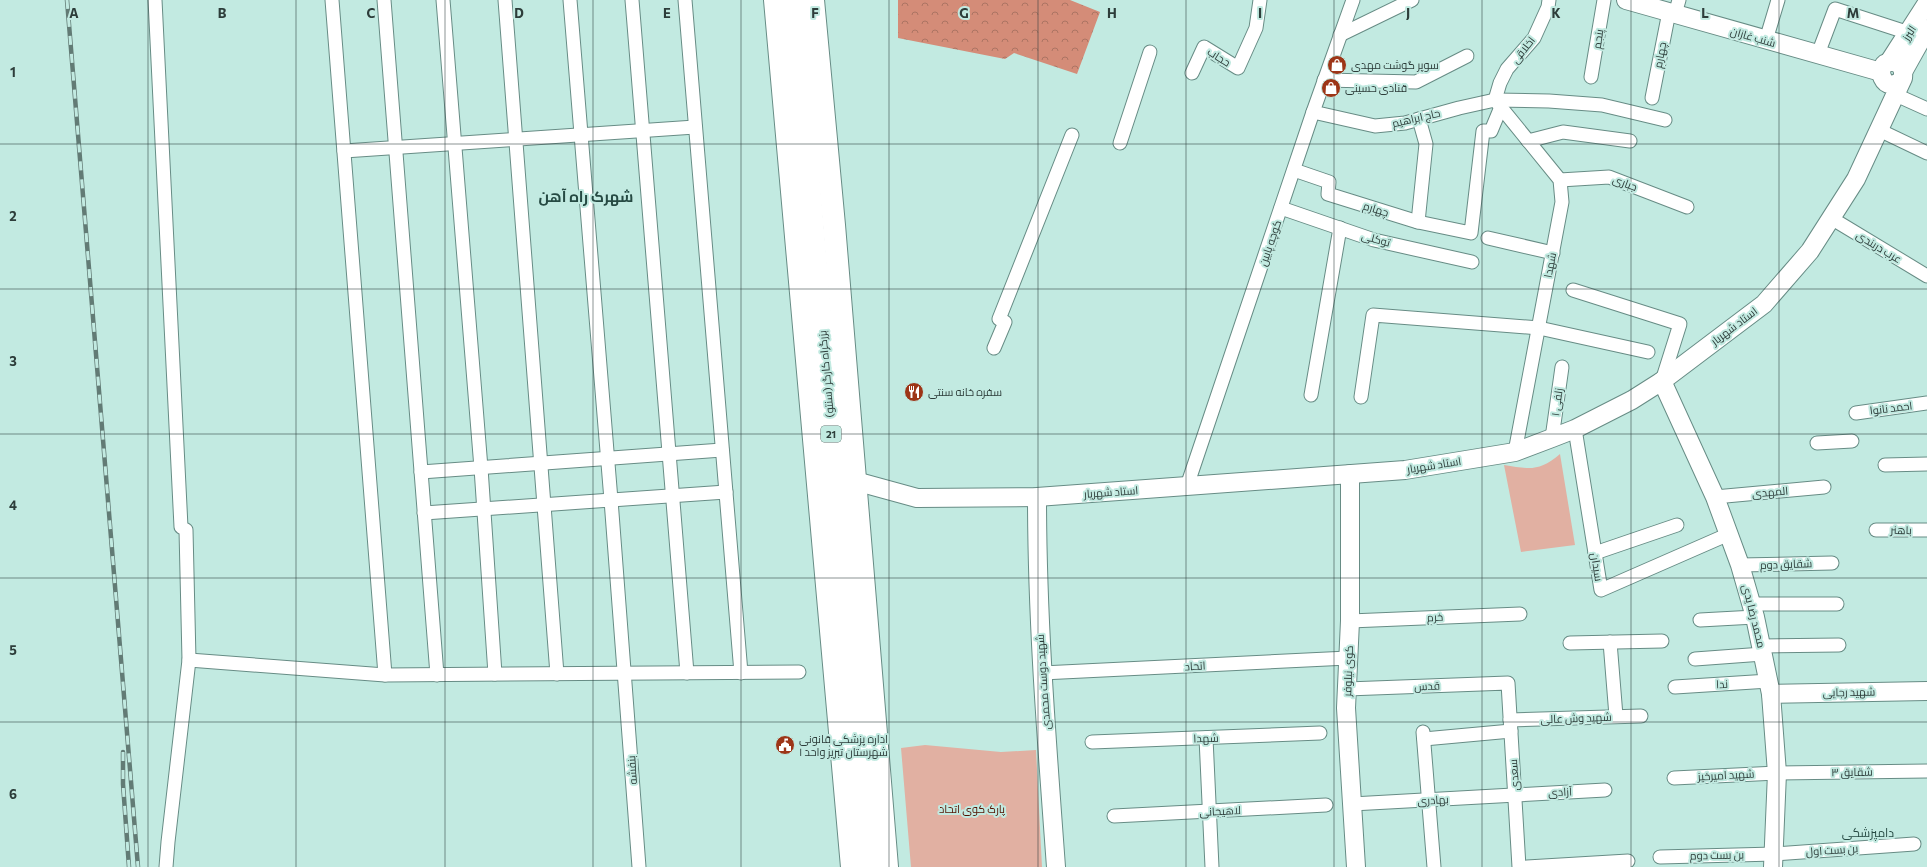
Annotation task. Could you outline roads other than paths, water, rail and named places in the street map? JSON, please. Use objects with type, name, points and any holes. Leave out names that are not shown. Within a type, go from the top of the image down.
[{"type":"highway","name":"بزرگراه کارگر (سنتو)","points":[[775,0],[852,867]]},
{"type":"highway","name":"بزرگراه کارگر (سنتو)","points":[[793,0],[839,530],[871,867]]},
{"type":"highway","points":[[813,0],[887,867]]},
{"type":"main road","name":"شنب غازان","points":[[1626,0],[1674,9],[1766,40],[1891,72]]},
{"type":"main road","name":"البرز","points":[[1891,72],[1909,33],[1927,3]]},
{"type":"main road","name":"البرز","points":[[1891,72],[1927,29]]},
{"type":"main road","name":"استاد شهریار","points":[[855,481],[917,498],[1037,497],[1405,470],[1515,452],[1575,429],[1632,400],[1662,382],[1764,304],[1810,251],[1856,179],[1896,95],[1891,72]]},
{"type":"main road","name":"استاد شهریار","points":[[1879,130],[1891,72]]},
{"type":"main road","name":"محمد رضا یدی","points":[[1662,382],[1715,497],[1740,565],[1753,611],[1770,688],[1777,773],[1774,861]]},
{"type":"main road","name":"کوی نیلوفر","points":[[1350,474],[1350,621],[1346,708],[1356,867]]},
{"type":"main road","name":"شهید دوست محمدی","points":[[1037,497],[1037,573],[1042,674],[1056,867]]},
{"type":"main road","name":"شهید رجایی","points":[[1770,688],[1927,691]]},
{"type":"street","points":[[155,0],[181,527],[186,530],[189,660],[166,867]]},
{"type":"street","points":[[332,0],[385,675]]},
{"type":"street","points":[[384,0],[437,675]]},
{"type":"street","points":[[443,0],[481,468],[495,674]]},
{"type":"street","points":[[505,0],[557,674]]},
{"type":"street","name":"بنفشه","points":[[570,0],[611,500],[639,867]]},
{"type":"street","points":[[632,0],[687,673]]},
{"type":"street","points":[[685,0],[741,673]]},
{"type":"street","name":"حجاب","points":[[1192,74],[1204,47],[1238,68],[1256,28],[1260,0]]},
{"type":"street","name":"کوچه پایین","points":[[1187,486],[1313,112],[1353,0]]},
{"type":"street","points":[[1340,35],[1412,0]]},
{"type":"street","name":"اخلاقی","points":[[1471,233],[1483,131],[1491,130],[1498,103],[1500,83],[1507,69],[1534,38],[1548,6],[1549,0]]},
{"type":"street","name":"پنجم","points":[[1591,77],[1604,0]]},
{"type":"street","points":[[1766,40],[1778,0]]},
{"type":"street","name":"چهارم","points":[[1652,98],[1674,9]]},
{"type":"street","points":[[1818,54],[1835,9],[1909,33]]},
{"type":"street","points":[[1120,142],[1150,52]]},
{"type":"street","points":[[1324,80],[1416,82],[1467,56]]},
{"type":"street","points":[[1896,95],[1927,109]]},
{"type":"street","name":"حاج ابراهیم","points":[[1313,112],[1375,126],[1405,123],[1498,103],[1549,101],[1602,105],[1665,120]]},
{"type":"street","points":[[1498,103],[1560,180]]},
{"type":"street","points":[[1418,222],[1426,144],[1419,119]]},
{"type":"street","points":[[344,151],[695,127]]},
{"type":"street","points":[[1879,130],[1927,153]]},
{"type":"street","points":[[1528,141],[1563,132],[1630,142]]},
{"type":"street","points":[[994,348],[1005,322],[999,319],[1072,136]]},
{"type":"street","name":"چهارم","points":[[1294,170],[1329,182],[1328,194],[1418,222],[1471,233]]},
{"type":"street","name":"جباری","points":[[1560,180],[1609,177],[1687,207]]},
{"type":"street","name":"شهدا","points":[[1515,452],[1562,202],[1560,180]]},
{"type":"street","name":"توکلی","points":[[1281,208],[1374,240],[1472,262]]},
{"type":"street","name":"عرب دربندی","points":[[1831,218],[1927,276]]},
{"type":"street","points":[[1312,394],[1340,228]]},
{"type":"street","points":[[1488,238],[1552,253]]},
{"type":"street","points":[[1573,290],[1680,324],[1662,382]]},
{"type":"street","points":[[1361,397],[1373,315],[1538,328],[1648,352]]},
{"type":"street","name":"زلفی ۱","points":[[1552,438],[1562,367]]},
{"type":"street","name":"احمد نانوا","points":[[1856,413],[1927,403]]},
{"type":"street","name":"سیدان","points":[[1575,429],[1600,590],[1729,534]]},
{"type":"street","points":[[1817,443],[1852,441]]},
{"type":"street","points":[[421,472],[722,450]]},
{"type":"street","points":[[1886,465],[1927,464]]},
{"type":"street","name":"المهدی","points":[[1715,497],[1824,487]]},
{"type":"street","points":[[424,512],[726,492]]},
{"type":"street","points":[[1595,552],[1677,525]]},
{"type":"street","name":"باهنر","points":[[1876,530],[1927,530]]},
{"type":"street","name":"شقایق دوم","points":[[1740,565],[1832,563]]},
{"type":"street","points":[[1700,620],[1753,611],[1837,604]]},
{"type":"street","name":"خرم","points":[[1350,621],[1520,614]]},
{"type":"street","points":[[1570,643],[1662,641]]},
{"type":"street","points":[[1610,642],[1616,716]]},
{"type":"street","points":[[1695,659],[1762,650],[1838,645]]},
{"type":"street","name":"اتحاد","points":[[1042,674],[1348,658]]},
{"type":"street","points":[[189,660],[385,675],[799,672]]},
{"type":"street","name":"قدس","points":[[1347,689],[1508,683]]},
{"type":"street","name":"سعدی","points":[[1508,683],[1520,867]]},
{"type":"street","name":"ندا","points":[[1675,687],[1770,688]]},
{"type":"street","name":"شهید وش عالی","points":[[1428,800],[1423,735],[1616,716],[1641,716]]},
{"type":"street","name":"شهدا","points":[[1092,742],[1320,733]]},
{"type":"street","points":[[1206,738],[1212,867]]},
{"type":"street","name":"شقایق ۳","points":[[1777,773],[1927,771]]},
{"type":"street","name":"شهید امیرخیز","points":[[1674,778],[1777,773]]},
{"type":"street","name":"آزادی","points":[[1515,795],[1604,790]]},
{"type":"street","name":"بهادری","points":[[1352,804],[1515,795]]},
{"type":"street","points":[[1428,800],[1434,867]]},
{"type":"street","name":"لاهیجانی","points":[[1114,816],[1326,805]]},
{"type":"street","name":"بن بست اول","points":[[1774,861],[1914,844]]},
{"type":"street","name":"بن بست دوم","points":[[1660,857],[1774,861]]},
{"type":"street","points":[[1527,867],[1628,861]]},
{"type":"railway","points":[[67,0],[138,867]]},
{"type":"railway","points":[[123,752],[123,784],[129,867]]},
{"type":"place","name":"سوپر گوشت مهدی","points":[[1337,65]]},
{"type":"place","name":"قنادی حسینی","points":[[1331,88]]},
{"type":"place","name":"سفره خانه سنتی","points":[[914,392]]},
{"type":"place","name":"اداره پزشکی قانونی شهرستان تبریز واحد ۱","points":[[785,745]]},
{"type":"district","name":"شهرک راه آهن","points":[[586,197]]},
{"type":"district","name":"دامپزشکی","points":[[1868,833]]},
{"type":"park label","name":"پارک کوی اتحاد","points":[[972,809]]}]
